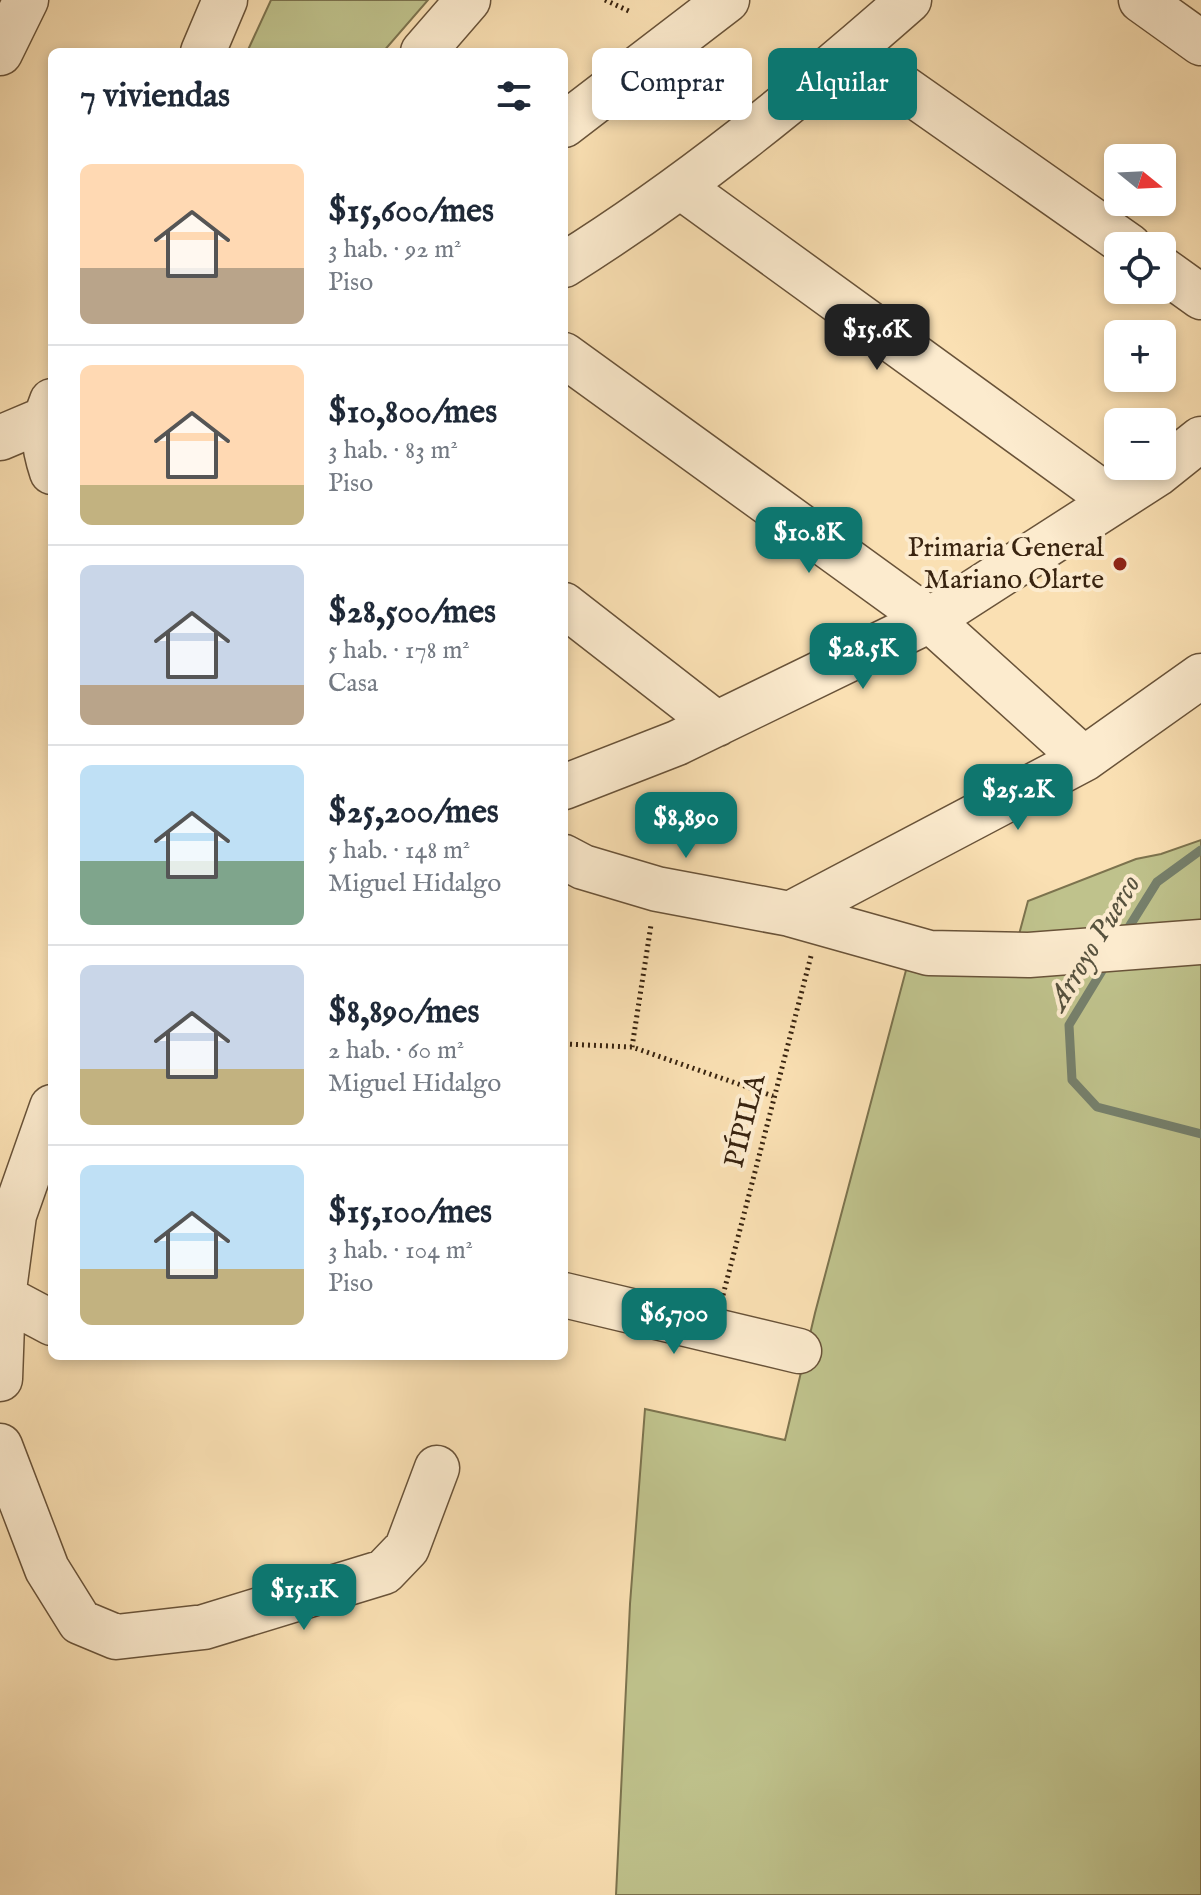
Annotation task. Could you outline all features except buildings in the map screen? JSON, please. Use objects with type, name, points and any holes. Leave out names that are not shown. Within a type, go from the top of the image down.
[{"type":"street","points":[[0,53],[26,0]]},
{"type":"street","points":[[205,48],[225,0]]},
{"type":"street","points":[[426,48],[468,0]]},
{"type":"street","points":[[568,122],[727,0]]},
{"type":"street","points":[[854,48],[909,0]]},
{"type":"street","points":[[1141,0],[1201,43]]},
{"type":"street","points":[[917,97],[1109,232]]},
{"type":"street","points":[[568,262],[681,187],[768,117]]},
{"type":"street","points":[[681,187],[1114,501]]},
{"type":"street","points":[[1176,279],[1201,297]]},
{"type":"street","points":[[568,358],[930,620],[1084,759]]},
{"type":"street","points":[[0,438],[48,414]]},
{"type":"street","points":[[48,435],[48,460]]},
{"type":"street","points":[[568,785],[677,743],[930,620],[1157,474],[1201,439]]},
{"type":"street","points":[[568,608],[717,724]]},
{"type":"street","points":[[805,918],[1084,759],[1201,676]]},
{"type":"street","points":[[568,859],[583,867],[657,889],[805,918],[929,953],[1029,955],[1201,942]]},
{"type":"street","points":[[0,1379],[3,1297],[14,1215],[48,1118]]},
{"type":"street","points":[[568,1296],[799,1351]]},
{"type":"street","points":[[3,1297],[48,1321]]},
{"type":"street","points":[[0,1446],[47,1569],[80,1622],[116,1637],[204,1627],[384,1572],[407,1548],[437,1468]]},
{"type":"path","points":[[605,0],[631,12]]},
{"type":"path","points":[[632,1047],[657,889]]},
{"type":"path","name":"PÍPILA","points":[[714,1331],[773,1096],[805,918]]},
{"type":"path","points":[[568,1044],[632,1047],[773,1096]]},
{"type":"green space","points":[[271,0],[428,0],[386,48],[249,48]]},
{"type":"green space","points":[[1201,840],[1201,1895],[616,1895],[630,1604],[645,1409],[785,1440],[815,1313],[914,940],[1014,953],[1028,901],[1136,859]]},
{"type":"waterway","name":"Arroyo Puerco","points":[[1124,935],[1157,882],[1201,850]]},
{"type":"waterway","name":"Arroyo Puerco","points":[[1108,961],[1069,1025],[1072,1080],[1097,1107],[1201,1134]]},
{"type":"place","name":"Primaria General Mariano Olarte","points":[[1120,564]]}]
